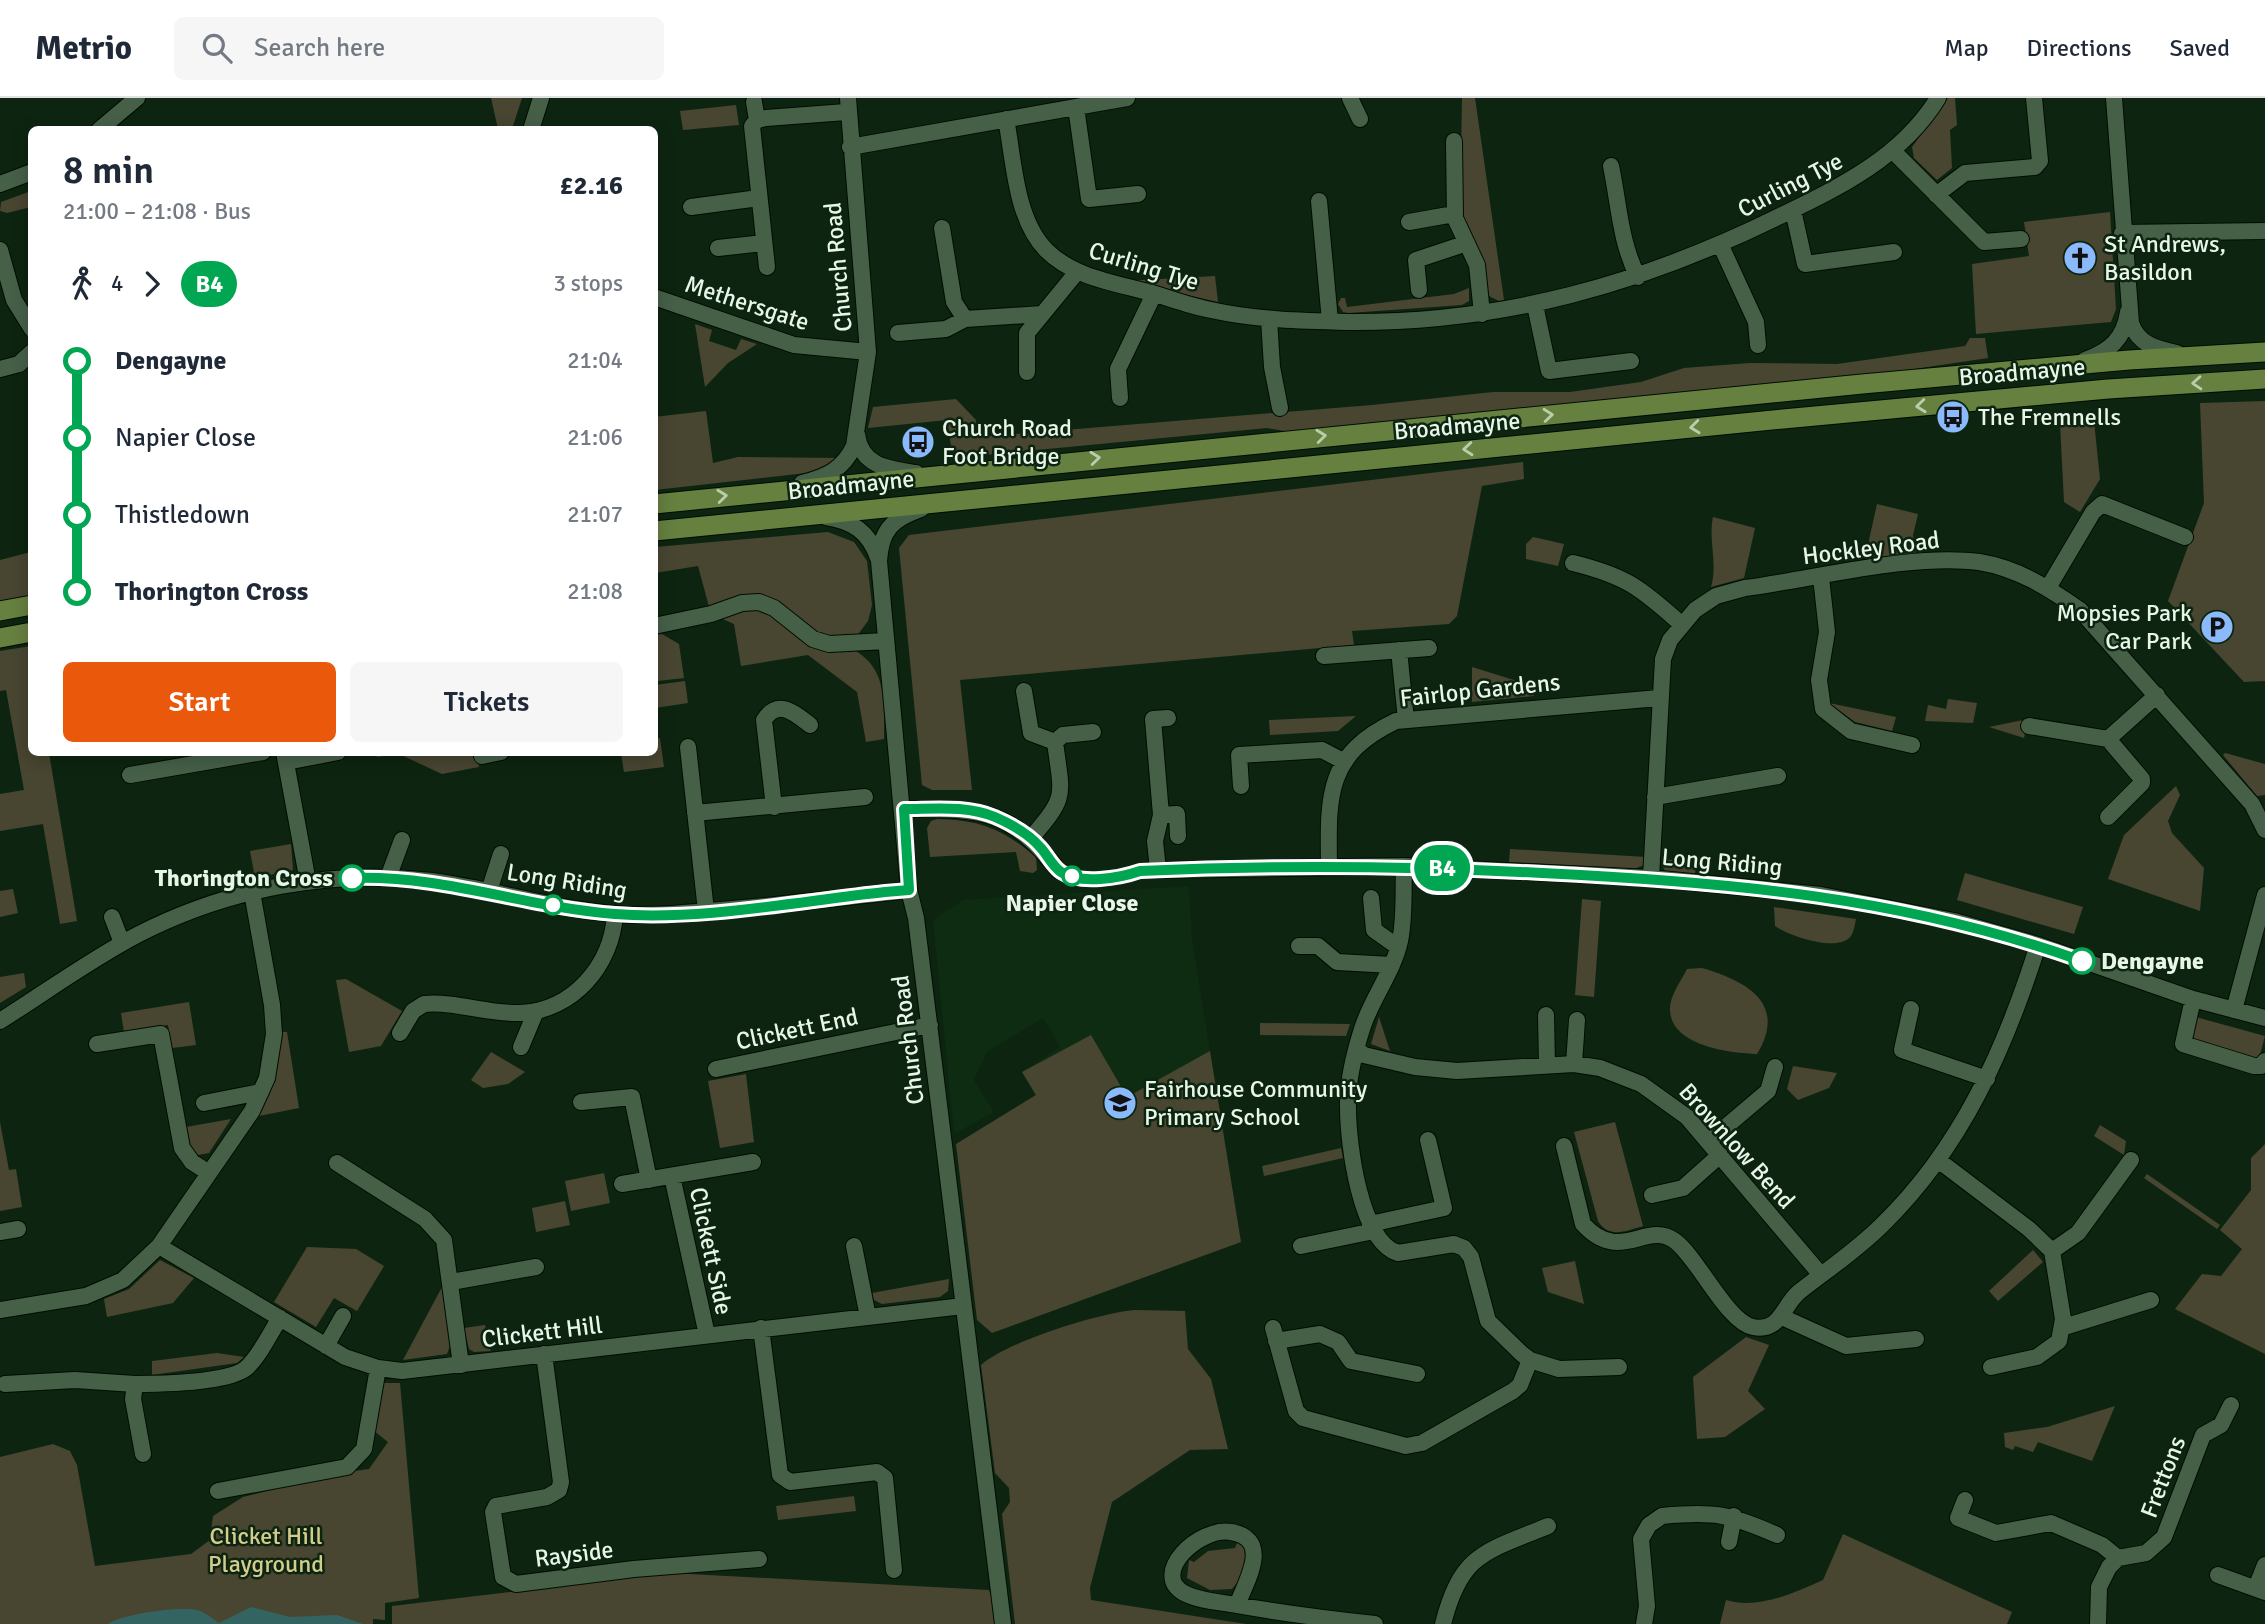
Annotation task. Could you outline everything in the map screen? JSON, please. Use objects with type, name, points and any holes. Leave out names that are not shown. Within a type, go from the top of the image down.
[{"type":"main road","name":"Broadmayne","points":[[658,504],[929,474],[2054,366],[2265,352]]},
{"type":"main road","name":"Broadmayne","points":[[658,531],[789,515],[1998,399],[2265,379]]},
{"type":"main road","points":[[0,611],[28,606]]},
{"type":"main road","points":[[0,638],[28,633]]},
{"type":"street","points":[[104,126],[137,98]]},
{"type":"street","points":[[532,126],[541,98]]},
{"type":"street","points":[[850,147],[1127,98]]},
{"type":"street","points":[[1350,98],[1360,119]]},
{"type":"street","name":"Curling Tye","points":[[1006,119],[1029,224],[1046,249],[1077,272],[1210,310],[1269,319],[1407,321],[1482,314],[1535,305],[1639,277],[1721,246],[1849,181],[1892,150],[1917,125],[1938,98]]},
{"type":"street","points":[[1936,195],[1965,173],[2035,167],[2040,161],[2034,98]]},
{"type":"street","points":[[2114,98],[2128,310],[2134,331],[2149,346],[2192,356]]},
{"type":"street","points":[[754,102],[764,119]]},
{"type":"street","points":[[767,267],[751,130],[764,119],[847,105]]},
{"type":"street","name":"Church Road","points":[[782,489],[825,476],[838,469],[849,457],[857,432],[868,352],[864,278],[847,105]]},
{"type":"street","points":[[1076,107],[1089,199],[1138,194]]},
{"type":"street","points":[[1454,141],[1454,214],[1477,265],[1482,314]]},
{"type":"street","points":[[1892,150],[1984,242],[2021,239]]},
{"type":"street","points":[[1611,166],[1621,232],[1629,258],[1639,277]]},
{"type":"street","points":[[0,184],[28,174]]},
{"type":"street","points":[[691,207],[759,198]]},
{"type":"street","points":[[1319,201],[1330,321]]},
{"type":"street","points":[[1793,210],[1805,264],[1895,252]]},
{"type":"street","points":[[1409,222],[1454,214]]},
{"type":"street","points":[[942,228],[954,302],[965,319]]},
{"type":"street","points":[[2122,233],[2265,231]]},
{"type":"street","points":[[718,248],[764,243]]},
{"type":"street","points":[[1419,290],[1416,260],[1467,243]]},
{"type":"street","points":[[1721,246],[1756,322],[1758,345]]},
{"type":"street","points":[[0,250],[14,300],[28,323]]},
{"type":"street","points":[[1027,372],[1026,338],[1077,272]]},
{"type":"street","points":[[1121,398],[1118,369],[1154,294]]},
{"type":"street","name":"Methersgate","points":[[658,298],[794,345],[868,352]]},
{"type":"street","points":[[1535,305],[1549,371],[1630,361]]},
{"type":"street","points":[[2054,366],[2101,354],[2123,333],[2128,310]]},
{"type":"street","points":[[898,333],[946,329],[965,319],[1042,314]]},
{"type":"street","points":[[1269,319],[1272,367],[1280,408]]},
{"type":"street","points":[[0,369],[19,364],[28,356]]},
{"type":"street","points":[[857,432],[858,444],[872,462],[892,470],[929,474]]},
{"type":"street","name":"Church Road","points":[[956,499],[902,515],[893,521],[883,534],[879,561],[904,809],[909,890],[916,918],[930,1025],[1003,1624]]},
{"type":"street","points":[[2048,588],[2093,512],[2102,504],[2185,537]]},
{"type":"street","points":[[789,515],[839,519],[852,524],[867,535],[879,561]]},
{"type":"street","name":"Hockley Road","points":[[1651,878],[1663,659],[1681,624],[1695,610],[1716,596],[1821,577],[1952,560],[2005,569],[2048,588],[2080,610],[2261,810],[2265,830]]},
{"type":"street","points":[[1573,563],[1611,572],[1627,580],[1642,589],[1681,624]]},
{"type":"street","points":[[1821,577],[1827,632],[1819,680],[1823,709],[1851,731],[1912,745]]},
{"type":"street","points":[[658,624],[711,614],[742,603],[758,602],[774,608],[813,639],[829,645],[886,641]]},
{"type":"street","points":[[1324,656],[1429,648]]},
{"type":"street","points":[[1399,650],[1406,720]]},
{"type":"street","points":[[1024,691],[1031,733],[1055,742]]},
{"type":"street","points":[[2108,739],[2157,695]]},
{"type":"street","name":"Fairlop Gardens","points":[[1329,865],[1328,804],[1343,761],[1375,731],[1396,720],[1659,698]]},
{"type":"street","points":[[774,807],[764,720],[771,711],[784,708],[793,711],[810,726]]},
{"type":"street","points":[[1168,718],[1153,719],[1161,815],[1177,814],[1178,836]]},
{"type":"street","points":[[2029,726],[2108,739],[2142,779],[2108,817]]},
{"type":"street","points":[[1055,742],[1063,735],[1093,732]]},
{"type":"street","points":[[1031,838],[1056,810],[1060,800],[1055,742]]},
{"type":"street","points":[[688,747],[706,911]]},
{"type":"street","points":[[1241,786],[1239,755],[1322,751],[1343,761]]},
{"type":"street","points":[[130,775],[240,756]]},
{"type":"street","points":[[285,757],[307,881]]},
{"type":"street","points":[[1655,797],[1778,776]]},
{"type":"street","points":[[695,813],[865,797]]},
{"type":"street","points":[[904,809],[975,810],[1004,821],[1031,838],[1058,870]]},
{"type":"street","name":"Long Riding","points":[[1161,815],[1155,841],[1158,870],[1329,865],[1404,866],[1651,878],[1821,895],[1954,921],[2038,945],[2193,999],[2265,1018]]},
{"type":"street","points":[[388,878],[402,841]]},
{"type":"street","points":[[489,891],[501,854]]},
{"type":"street","points":[[1404,866],[1398,947],[1362,1027],[1348,1107],[1363,1207],[1372,1228],[1386,1247],[1398,1253],[1454,1244],[1464,1248],[1471,1257],[1488,1321],[1530,1360],[1559,1369],[1619,1367]]},
{"type":"street","name":"Long Riding","points":[[0,1021],[122,943],[189,911],[252,892],[307,881],[388,878],[433,881],[559,907],[615,914],[706,911],[909,890]]},
{"type":"street","points":[[0,1310],[66,1300],[107,1288],[139,1267],[159,1246],[252,1111],[272,1057],[272,1005],[252,892]]},
{"type":"street","points":[[2234,1010],[2265,895]]},
{"type":"street","points":[[1371,898],[1374,930],[1398,947]]},
{"type":"street","points":[[400,1033],[413,1011],[424,1004],[503,1012],[536,1011],[559,1002],[590,979],[610,946],[615,914]]},
{"type":"street","points":[[113,917],[122,943]]},
{"type":"street","points":[[1564,1146],[1583,1224],[1592,1234],[1616,1244],[1654,1236],[1675,1241],[1743,1324],[1755,1328],[1769,1327],[1782,1317],[1794,1296],[1882,1225],[1938,1160],[1987,1079],[2015,1018],[2038,945]]},
{"type":"street","points":[[1299,946],[1318,946],[1337,962],[1392,965]]},
{"type":"street","points":[[2193,999],[2183,1044],[2254,1066],[2262,1066],[2265,1061]]},
{"type":"street","points":[[1911,1009],[1902,1050],[1987,1079]]},
{"type":"street","points":[[521,1046],[536,1011]]},
{"type":"street","points":[[1545,1015],[1547,1064]]},
{"type":"street","points":[[1574,1064],[1577,1020]]},
{"type":"street","name":"Clickett End","points":[[716,1069],[930,1025]]},
{"type":"street","points":[[97,1044],[161,1034],[182,1148],[192,1162],[209,1173]]},
{"type":"street","name":"Brownlow Bend","points":[[1357,1049],[1364,1055],[1430,1070],[1457,1071],[1574,1064],[1600,1068],[1641,1084],[1673,1105],[1709,1141],[1821,1275]]},
{"type":"street","points":[[1709,1141],[1768,1091],[1775,1067]]},
{"type":"street","points":[[204,1102],[261,1092]]},
{"type":"street","points":[[581,1102],[632,1097],[649,1180]]},
{"type":"street","points":[[1301,1246],[1444,1208],[1428,1140]]},
{"type":"street","points":[[1652,1195],[1683,1188],[1720,1155]]},
{"type":"street","points":[[1938,1160],[2029,1229],[2052,1251],[2064,1327],[2059,1340],[2046,1352],[1991,1367]]},
{"type":"street","points":[[2052,1251],[2078,1233],[2131,1160]]},
{"type":"street","points":[[622,1184],[753,1162]]},
{"type":"street","points":[[337,1163],[436,1229],[444,1240],[452,1282],[461,1365]]},
{"type":"street","name":"Clickett Side","points":[[672,1176],[707,1335]]},
{"type":"street","points":[[0,1232],[18,1229]]},
{"type":"street","name":"Clickett Hill","points":[[159,1246],[345,1357],[378,1368],[402,1370],[963,1306]]},
{"type":"street","points":[[854,1246],[868,1317]]},
{"type":"street","points":[[452,1282],[536,1267]]},
{"type":"street","points":[[2064,1327],[2151,1300]]},
{"type":"street","points":[[326,1346],[344,1316]]},
{"type":"street","points":[[1782,1317],[1846,1346],[1916,1339]]},
{"type":"street","points":[[5,1384],[75,1380],[135,1384],[178,1383],[236,1373],[249,1364],[280,1318]]},
{"type":"street","points":[[761,1328],[780,1475],[790,1482],[877,1472],[886,1478],[894,1570]]},
{"type":"street","points":[[1417,1374],[1352,1361],[1338,1342],[1320,1334],[1275,1335],[1296,1411],[1303,1418],[1406,1446],[1422,1443],[1513,1391],[1520,1385],[1530,1360]]},
{"type":"street","name":"Rayside","points":[[544,1354],[561,1482],[559,1490],[547,1497],[496,1506],[493,1512],[503,1577],[516,1584],[634,1569],[759,1559]]},
{"type":"street","points":[[218,1491],[347,1467],[364,1449],[378,1368]]},
{"type":"street","points":[[135,1384],[133,1399],[143,1454]]},
{"type":"street","name":"Frettons","points":[[2118,1558],[2146,1553],[2164,1537],[2203,1435],[2221,1425],[2231,1405]]},
{"type":"street","points":[[1965,1500],[1958,1518],[1996,1533],[2051,1523],[2102,1545],[2118,1558],[2109,1567],[2099,1587],[2098,1624]]},
{"type":"street","points":[[1644,1624],[1647,1606],[1640,1552],[1644,1531],[1662,1516],[1703,1512],[1734,1516],[1777,1535]]},
{"type":"street","points":[[1729,1542],[1734,1516]]},
{"type":"street","points":[[1443,1624],[1451,1594],[1471,1563],[1487,1551],[1548,1526]]},
{"type":"street","points":[[1237,1605],[1254,1558],[1253,1543],[1249,1538],[1229,1532],[1206,1534],[1193,1542],[1177,1560],[1174,1568],[1176,1583],[1185,1594],[1237,1605],[1375,1624]]},
{"type":"street","points":[[2218,1575],[2260,1590],[2265,1565]]},
{"type":"shaded area","name":"Fairhouse Community Primary School","points":[[1189,886],[1192,940],[1241,1242],[992,1333],[977,1320],[956,1144],[1035,1095],[1022,1072],[1060,1047],[1043,1018],[987,1052],[974,1080],[994,1112],[954,1134],[933,920],[963,900]]},
{"type":"green space","points":[[491,98],[522,98],[513,126],[497,126]]},
{"type":"green space","points":[[1462,98],[1475,98],[1504,300],[1499,301],[1487,295],[1484,260],[1460,215]]},
{"type":"green space","points":[[1948,98],[1955,98],[1957,125],[1950,130],[1952,168],[1937,180],[1914,158],[1912,147]]},
{"type":"green space","points":[[736,105],[739,125],[683,130],[680,111]]},
{"type":"green space","points":[[28,192],[28,208],[7,213],[0,211],[1,202]]},
{"type":"green space","points":[[2110,212],[2116,309],[2111,322],[1976,334],[1972,264],[2029,256],[2024,222]]},
{"type":"green space","points":[[1215,276],[1218,302],[1125,281]]},
{"type":"green space","points":[[1469,288],[1469,301],[1462,305],[1349,313],[1343,312],[1338,304],[1341,298],[1345,298],[1347,307],[1454,294]]},
{"type":"green space","points":[[695,324],[712,330],[709,341],[736,350],[741,339],[757,344],[728,363],[705,387]]},
{"type":"green space","points":[[1970,338],[1985,338],[1988,358],[1840,380],[1296,433],[1267,428],[973,456],[952,452],[947,420],[868,428],[873,407],[956,399],[976,420],[978,437],[1372,405],[1493,392],[1570,392],[1641,382],[1684,368],[1750,363],[1837,364],[1965,346]]},
{"type":"green space","points":[[2265,401],[2265,681],[2244,682],[2168,601],[2204,503],[2200,403]]},
{"type":"green space","points":[[706,411],[713,463],[738,457],[842,458],[815,472],[658,490],[658,417]]},
{"type":"green space","points":[[2094,421],[2100,479],[2080,512],[2064,502],[2060,424]]},
{"type":"green space","points":[[1523,462],[1524,479],[1482,486],[1457,616],[1449,624],[1352,631],[1354,645],[960,680],[972,790],[932,790],[922,785],[899,548],[909,535]]},
{"type":"green space","points":[[1877,504],[1918,514],[1913,535],[1916,554],[1872,559],[1869,540]]},
{"type":"green space","points":[[1713,517],[1755,528],[1744,578],[1711,587],[1714,570]]},
{"type":"green space","points":[[828,532],[854,542],[867,561],[872,605],[868,621],[853,641],[854,650],[873,667],[882,688],[884,739],[866,742],[857,692],[808,655],[741,666],[734,624],[711,614],[698,566],[658,573],[658,547]]},
{"type":"green space","points":[[1533,537],[1564,544],[1558,566],[1526,559],[1526,544]]},
{"type":"green space","points":[[28,553],[28,601],[0,606],[0,560]]},
{"type":"green space","points":[[662,634],[679,644],[684,678],[658,681],[658,635]]},
{"type":"green space","points":[[28,646],[28,756],[50,756],[77,921],[60,924],[43,824],[0,831],[0,794],[24,790],[6,690],[0,691],[0,651]]},
{"type":"green space","points":[[1472,667],[1533,686],[1534,696],[1472,702]]},
{"type":"green space","points":[[685,681],[688,703],[658,708],[658,685]]},
{"type":"green space","points":[[1948,699],[1977,703],[1973,723],[1925,721],[1928,705],[1946,709]]},
{"type":"green space","points":[[1829,703],[1896,717],[1892,731],[1855,722]]},
{"type":"green space","points":[[1356,716],[1338,731],[1270,735],[1269,720]]},
{"type":"green space","points":[[2028,719],[2024,738],[1989,727]]},
{"type":"green space","points":[[658,738],[664,767],[624,772],[621,756],[658,756]]},
{"type":"green space","points":[[2225,753],[2265,764],[2265,795],[2257,796],[2223,755]]},
{"type":"green space","points":[[403,756],[477,756],[479,767],[442,774]]},
{"type":"green space","points":[[2176,786],[2180,795],[2168,821],[2172,833],[2204,868],[2200,911],[2108,879],[2124,835]]},
{"type":"green space","points":[[931,821],[966,821],[1001,833],[1036,857],[1037,870],[1033,873],[1020,871],[1016,852],[930,857],[927,828]]},
{"type":"green space","points":[[291,844],[293,870],[255,878],[250,851]]},
{"type":"green space","points":[[1510,849],[1646,857],[1644,865],[1634,869],[1509,862]]},
{"type":"green space","points":[[1659,859],[1696,862],[1695,875],[1665,871]]},
{"type":"green space","points":[[1965,873],[2083,907],[2074,934],[1957,900]]},
{"type":"green space","points":[[13,889],[18,913],[0,917],[0,891]]},
{"type":"green space","points":[[1582,899],[1601,901],[1594,997],[1575,995]]},
{"type":"green space","points":[[1774,907],[1856,919],[1851,936],[1845,941],[1825,943],[1802,938],[1775,926]]},
{"type":"green space","points":[[1702,968],[1734,980],[1758,997],[1765,1008],[1768,1021],[1757,1054],[1732,1052],[1704,1045],[1680,1032],[1673,1022],[1670,1005],[1673,994],[1687,969]]},
{"type":"green space","points":[[24,973],[26,987],[0,1003],[0,977]]},
{"type":"green space","points":[[346,979],[402,1011],[381,1046],[349,1052],[336,980]]},
{"type":"green space","points":[[189,1002],[196,1045],[172,1048],[168,1025],[124,1032],[121,1013]]},
{"type":"green space","points":[[2192,1016],[2265,1036],[2258,1062],[2190,1046]]},
{"type":"green space","points":[[1379,1017],[1390,1051],[1371,1044]]},
{"type":"green space","points":[[1260,1023],[1350,1024],[1346,1036],[1260,1035]]},
{"type":"green space","points":[[283,1032],[287,1032],[299,1108],[259,1116],[275,1081]]},
{"type":"green space","points":[[1091,1035],[1127,1097],[1210,1051],[1241,1242],[992,1333],[977,1320],[956,1144],[1036,1095],[1022,1072]]},
{"type":"green space","points":[[491,1052],[525,1072],[508,1084],[483,1088],[471,1080]]},
{"type":"green space","points":[[1793,1066],[1837,1073],[1829,1088],[1798,1100],[1787,1089]]},
{"type":"green space","points":[[746,1074],[754,1142],[720,1148],[708,1081]]},
{"type":"green space","points":[[231,1119],[209,1153],[198,1155],[191,1146],[186,1127]]},
{"type":"green space","points":[[0,1122],[9,1170],[16,1169],[22,1207],[0,1211]]},
{"type":"green space","points":[[1615,1122],[1643,1226],[1618,1232],[1607,1230],[1598,1221],[1574,1132]]},
{"type":"green space","points":[[2100,1125],[2126,1141],[2124,1155],[2094,1136]]},
{"type":"green space","points":[[2265,1144],[2265,1354],[2175,1309],[2202,1274],[2221,1276],[2242,1249],[2220,1230],[2251,1190],[2251,1158]]},
{"type":"green space","points":[[1341,1148],[1343,1158],[1264,1176],[1262,1166]]},
{"type":"green space","points":[[604,1173],[610,1203],[571,1211],[565,1181]]},
{"type":"green space","points":[[2147,1174],[2220,1225],[2217,1229],[2144,1178]]},
{"type":"green space","points":[[565,1201],[570,1225],[536,1232],[532,1208]]},
{"type":"green space","points":[[307,1247],[356,1249],[384,1266],[357,1311],[334,1298],[316,1327],[274,1302]]},
{"type":"green space","points":[[2033,1250],[2043,1262],[1998,1301],[1989,1291]]},
{"type":"green space","points":[[160,1260],[194,1278],[173,1303],[107,1317],[104,1299],[129,1289]]},
{"type":"green space","points":[[1575,1261],[1584,1304],[1548,1292],[1542,1268]]},
{"type":"green space","points":[[949,1279],[948,1291],[940,1297],[882,1304],[874,1300],[872,1293]]},
{"type":"green space","points":[[442,1287],[450,1346],[447,1354],[403,1360]]},
{"type":"green space","points":[[1134,1310],[1185,1311],[1188,1349],[1211,1379],[1228,1449],[1190,1450],[1112,1502],[1090,1588],[1091,1600],[1246,1624],[1015,1624],[1002,1514],[1010,1502],[1009,1488],[995,1473],[981,1365],[1011,1347],[1054,1330]]},
{"type":"green space","points":[[485,1325],[491,1351],[474,1352],[469,1349],[464,1328]]},
{"type":"green space","points":[[1746,1337],[1769,1345],[1748,1391],[1765,1409],[1725,1437],[1697,1439],[1693,1377]]},
{"type":"green space","points":[[217,1353],[244,1357],[237,1363],[152,1375],[152,1361]]},
{"type":"green space","name":"Clicket Hill Playground","points":[[379,1383],[400,1383],[419,1598],[385,1603],[385,1620],[373,1619],[373,1624],[0,1624],[0,1457],[53,1444],[70,1451],[77,1465],[95,1566],[191,1554],[210,1540],[213,1516],[243,1497],[340,1473],[369,1469],[388,1442],[373,1430]]},
{"type":"green space","points":[[2115,1406],[2092,1461],[2038,1442],[2033,1452],[2015,1446],[2013,1450],[2005,1447],[2004,1433],[2047,1427]]},
{"type":"green space","points":[[854,1496],[856,1511],[778,1520],[776,1506]]},
{"type":"green space","points":[[1843,1534],[2012,1612],[2007,1624],[1720,1624],[1726,1600],[1751,1603],[1776,1599],[1823,1580]]},
{"type":"green space","points":[[1237,1543],[1248,1550],[1241,1578],[1232,1589],[1210,1590],[1187,1578],[1189,1560],[1194,1562],[1208,1551],[1235,1548]]},
{"type":"green space","points":[[671,1573],[989,1590],[1001,1624],[392,1624],[392,1606]]},
{"type":"water","points":[[251,1607],[290,1617],[337,1615],[363,1624],[108,1624],[139,1614],[181,1609],[200,1611],[219,1623]]},
{"type":"bus line","name":"B4","points":[[352,878],[433,881],[559,907],[615,914],[658,915],[909,890],[904,809],[960,809],[975,810],[1015,826],[1040,847],[1058,870],[1068,876],[1095,878],[1158,870],[1329,865],[1651,878],[1770,889],[1863,902],[1954,921],[2038,945],[2082,961]]},
{"type":"place","name":"St Andrews, Basildon","points":[[2080,258]]},
{"type":"place","name":"The Fremnells","points":[[1953,417]]},
{"type":"place","name":"Church Road Foot Bridge","points":[[918,442]]},
{"type":"place","name":"Mopsies Park Car Park","points":[[2217,627]]},
{"type":"place","name":"Napier Close","points":[[1072,876]]},
{"type":"place","name":"Thorington Cross","points":[[352,878]]},
{"type":"place","name":"Dengayne","points":[[2082,961]]},
{"type":"place","name":"Fairhouse Community Primary School","points":[[1120,1103]]}]
